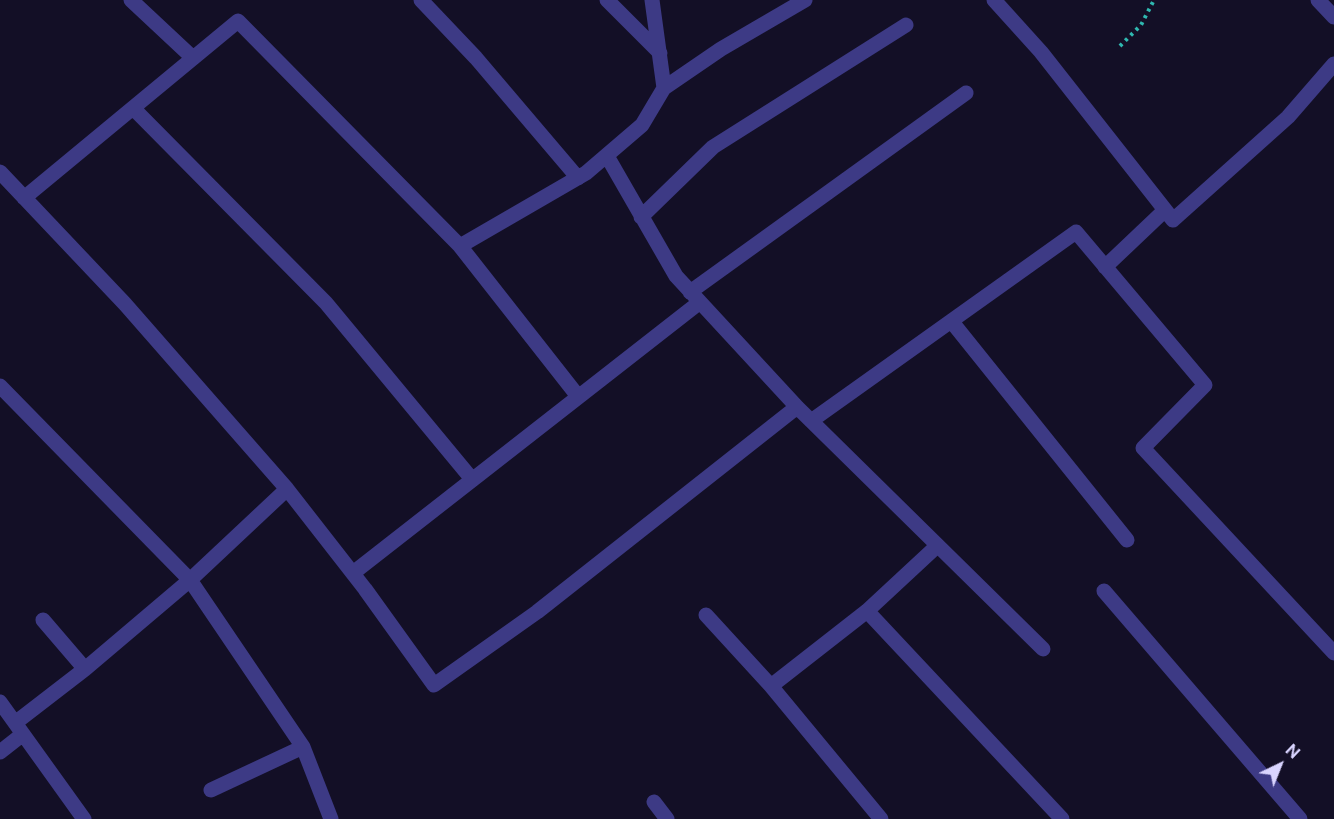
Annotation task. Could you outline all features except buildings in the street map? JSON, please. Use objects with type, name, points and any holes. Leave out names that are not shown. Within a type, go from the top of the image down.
[{"type":"street","points":[[131,0],[193,58]]},
{"type":"street","points":[[421,0],[476,58],[578,178]]},
{"type":"street","points":[[607,0],[660,53]]},
{"type":"street","points":[[652,0],[664,88]]},
{"type":"street","points":[[460,246],[578,178],[642,125],[664,88],[722,49],[805,0]]},
{"type":"street","points":[[994,0],[1041,52],[1173,220],[1288,117],[1334,64]]},
{"type":"street","points":[[1318,0],[1334,16]]},
{"type":"street","points":[[24,198],[238,21],[460,246],[577,395]]},
{"type":"street","points":[[641,216],[713,147],[906,25]]},
{"type":"street","points":[[352,573],[577,395],[695,297],[966,93]]},
{"type":"street","points":[[133,108],[326,303],[471,478]]},
{"type":"street","points":[[607,156],[676,276],[797,407],[1043,649]]},
{"type":"street","points":[[0,172],[125,304],[287,489],[434,685],[537,612],[797,407]]},
{"type":"street","points":[[1105,267],[1164,211]]},
{"type":"street","points":[[811,421],[1076,232],[1205,385],[1143,448],[1334,653]]},
{"type":"street","points":[[952,322],[1127,540]]},
{"type":"street","points":[[0,386],[190,580],[303,747],[331,819]]},
{"type":"street","points":[[0,752],[19,729],[85,669],[190,580],[287,489]]},
{"type":"street","points":[[771,686],[867,611],[938,546]]},
{"type":"street","points":[[1104,591],[1300,819]]},
{"type":"street","points":[[867,611],[1062,819]]},
{"type":"street","points":[[706,615],[771,686],[881,819]]},
{"type":"street","points":[[43,620],[85,669]]},
{"type":"street","points":[[0,702],[84,819]]},
{"type":"street","points":[[211,790],[303,747]]},
{"type":"street","points":[[654,802],[667,819]]},
{"type":"path","points":[[1120,46],[1141,25],[1154,0]]}]
